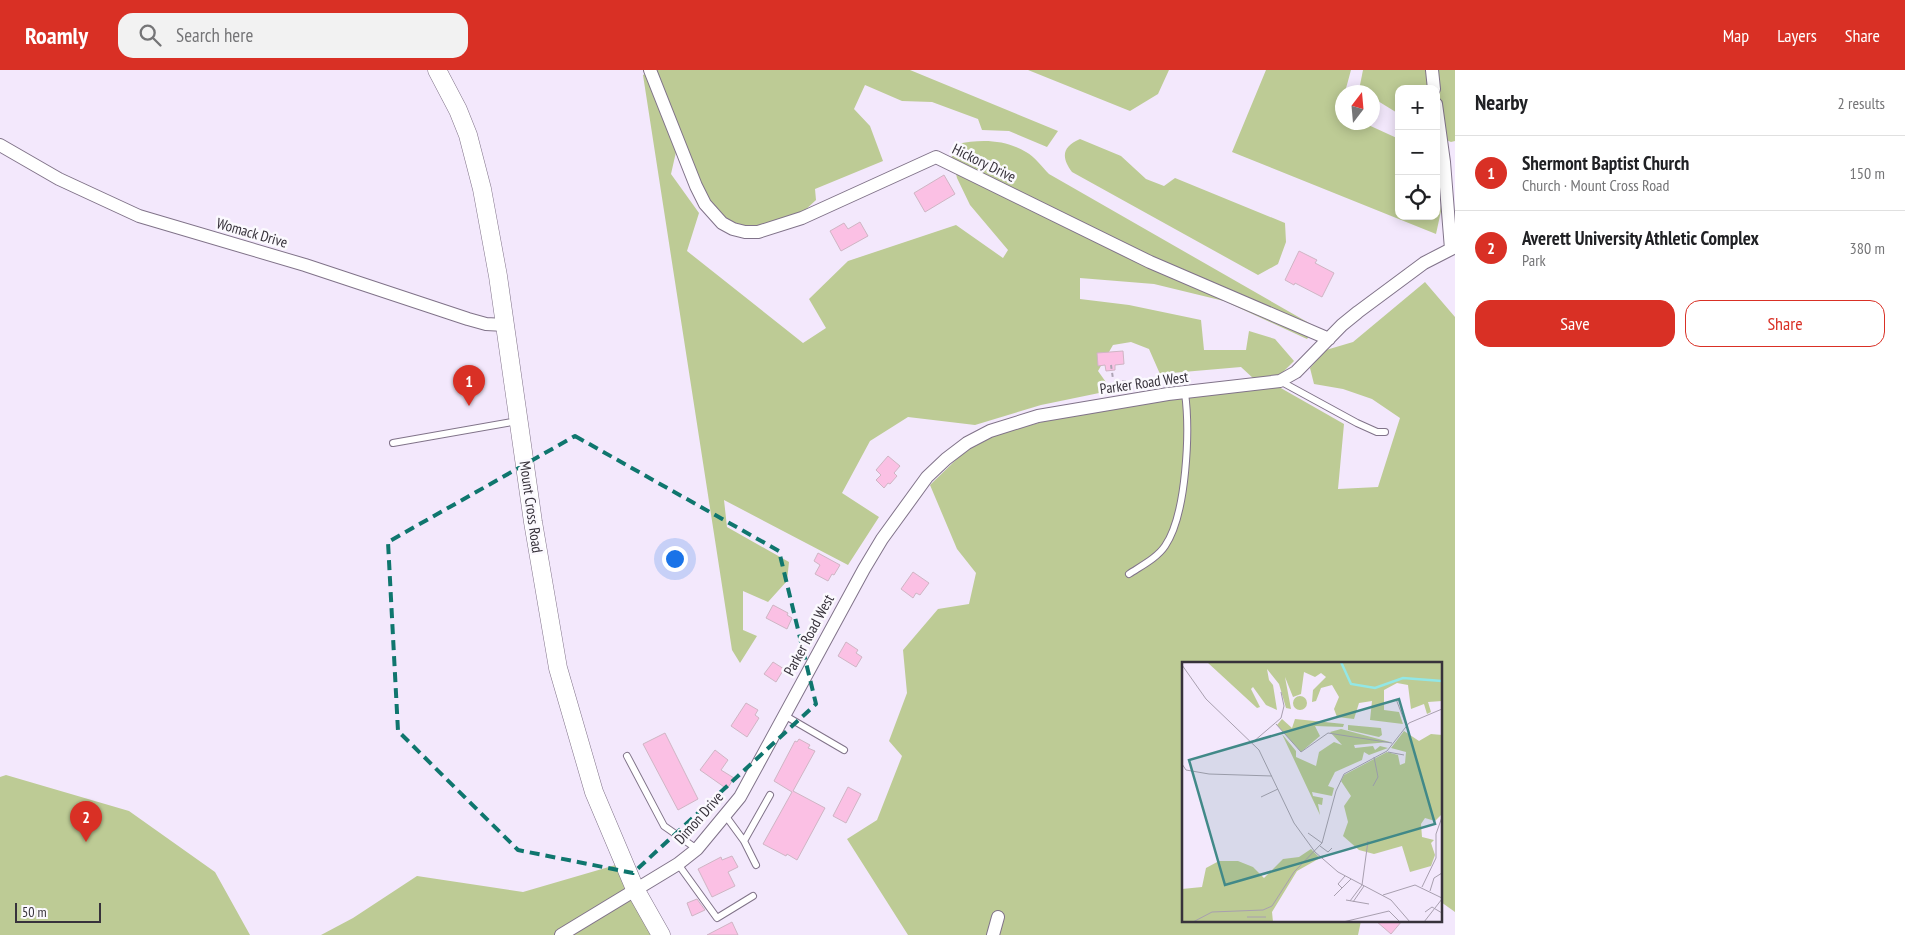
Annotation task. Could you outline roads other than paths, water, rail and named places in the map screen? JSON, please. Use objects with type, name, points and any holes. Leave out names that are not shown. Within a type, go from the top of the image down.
[{"type":"main road","name":"Mount Cross Road","points":[[441,71],[468,135],[482,189],[505,325],[543,587],[558,668],[594,792],[635,889],[661,935]]},
{"type":"street","name":"Hickory Drive","points":[[650,70],[705,204],[718,220],[733,229],[745,232],[758,232],[802,218],[936,157],[1150,262],[1329,339]]},
{"type":"street","points":[[1432,70],[1434,85]]},
{"type":"street","name":"Parker Road West","points":[[794,698],[864,569],[882,540],[927,477],[967,443],[1013,422],[1048,414],[1185,392],[1280,381],[1296,372],[1358,312],[1424,263],[1453,248],[1440,130]]},
{"type":"street","name":"Womack Drive","points":[[0,145],[59,179],[138,216],[305,265],[468,319],[486,324],[505,325]]},
{"type":"street","name":"Dimon Drive","points":[[561,935],[678,864],[697,849],[740,798],[794,698]]},
{"type":"street","points":[[993,935],[998,917]]},
{"type":"lane","points":[[1280,381],[1356,423],[1377,432],[1385,432]]},
{"type":"lane","points":[[1129,574],[1164,548],[1174,527],[1185,470],[1188,438],[1188,413],[1185,392]]},
{"type":"lane","points":[[393,443],[519,421]]},
{"type":"lane","points":[[784,715],[844,750]]},
{"type":"lane","points":[[627,756],[664,826],[697,849]]},
{"type":"lane","points":[[744,841],[770,795]]},
{"type":"lane","points":[[725,815],[744,841],[756,864]]},
{"type":"lane","points":[[678,864],[717,918],[753,896]]},
{"type":"place","name":"Shermont Baptist Church","points":[[469,406]]},
{"type":"place","name":"Averett University Athletic Complex","points":[[86,842]]}]
